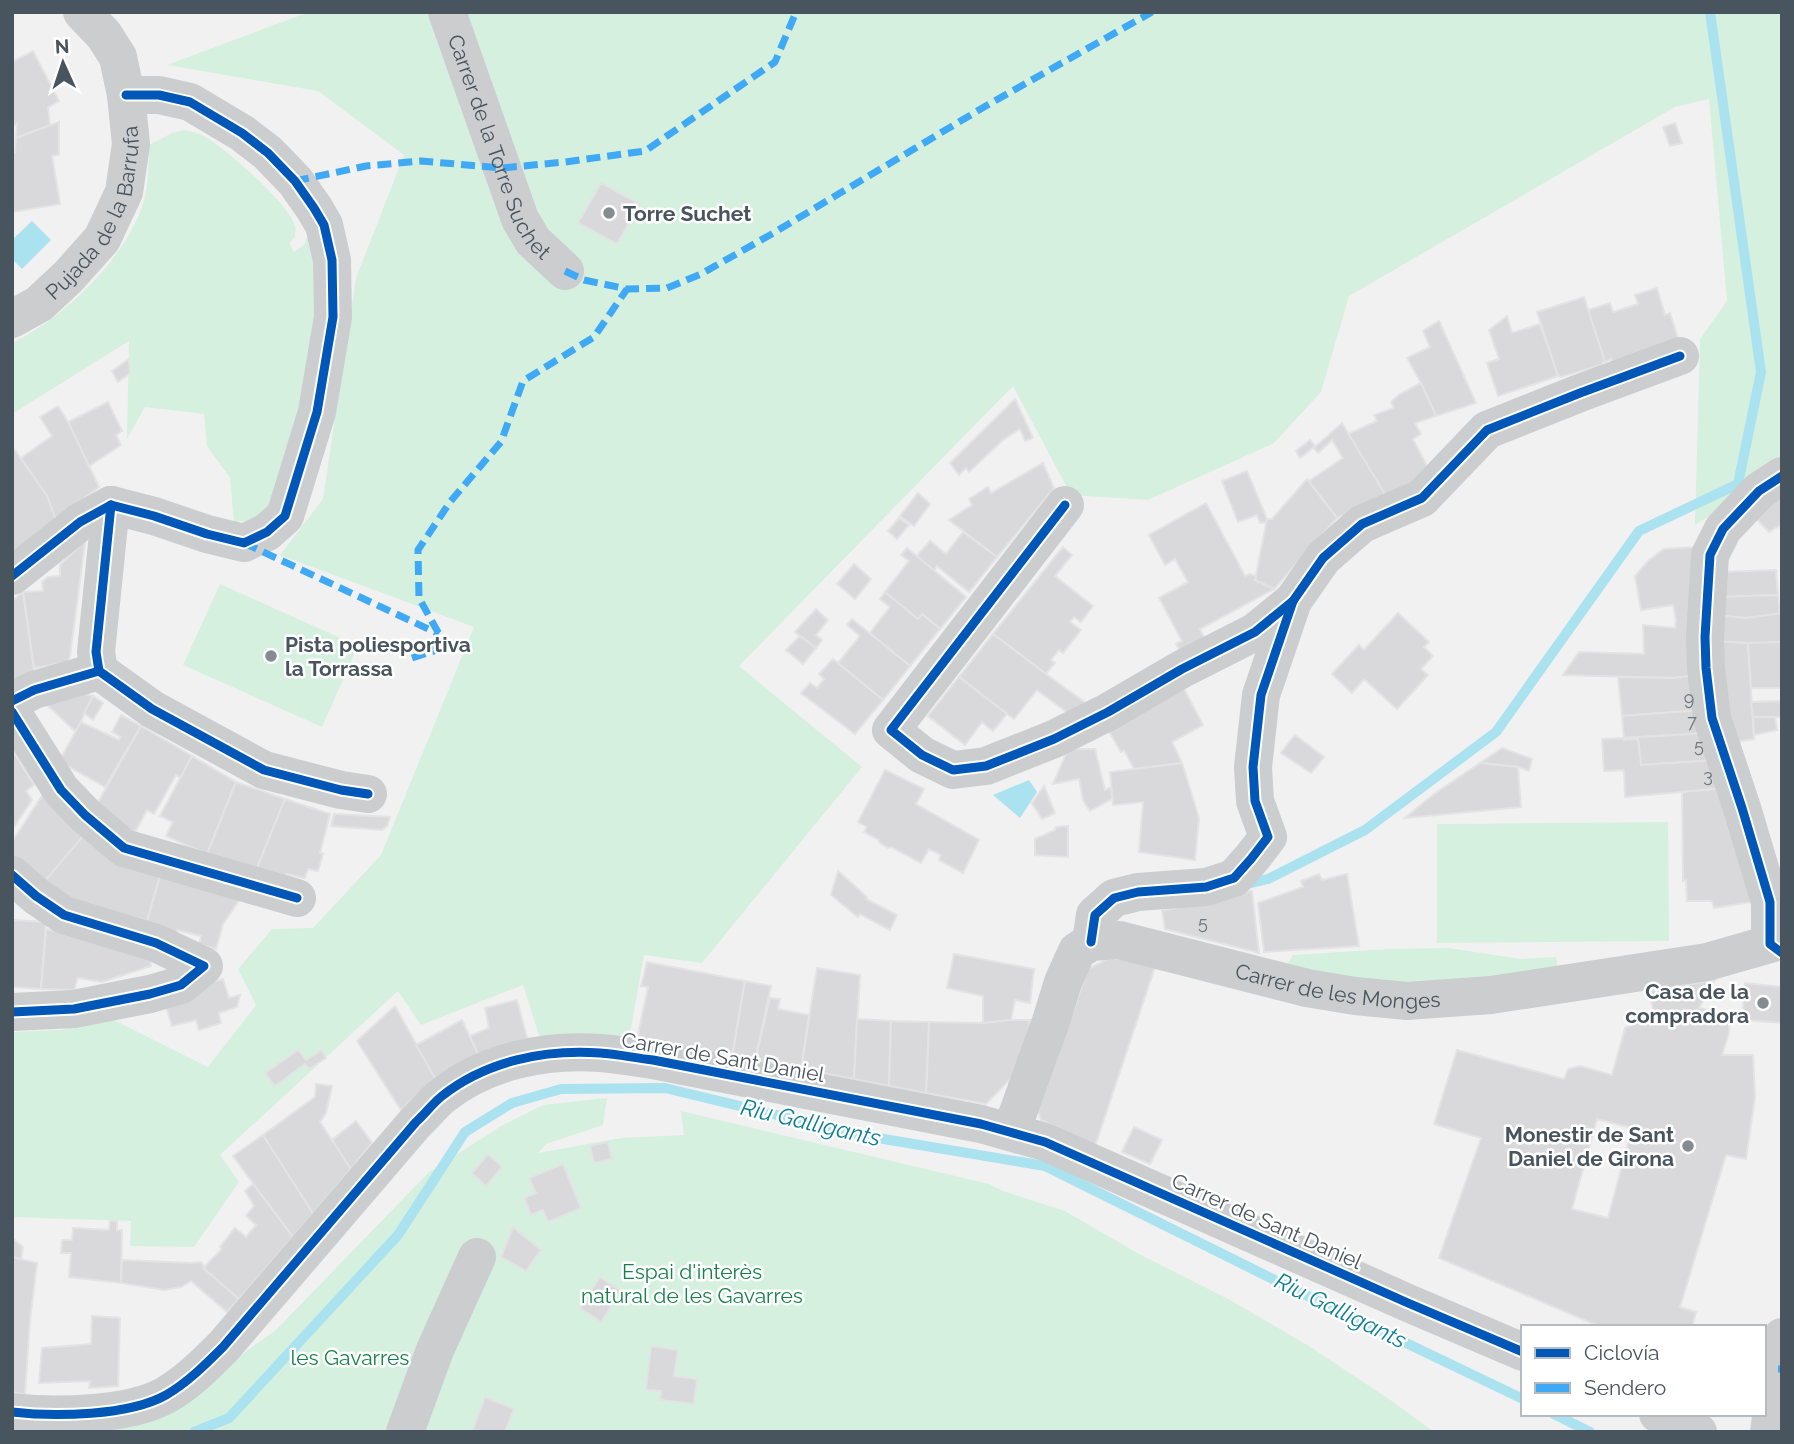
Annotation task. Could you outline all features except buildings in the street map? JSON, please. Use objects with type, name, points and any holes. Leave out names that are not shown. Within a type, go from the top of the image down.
[{"type":"street","name":"Pujada de la Barrufa","points":[[12,319],[38,304],[68,278],[102,239],[124,192],[131,144],[126,95],[118,57],[104,35],[82,12]]},
{"type":"street","name":"Carrer de la Torre Suchet","points":[[447,12],[520,219],[533,242],[565,271]]},
{"type":"street","points":[[12,576],[80,522],[111,505],[244,543],[267,532],[285,516],[317,412],[333,317],[332,260],[324,225],[314,208],[295,181],[268,153],[242,133],[190,102],[159,95],[126,95]]},
{"type":"street","points":[[1065,505],[891,730],[922,755],[953,771],[986,766],[1054,739],[1255,632],[1293,601],[1323,558],[1362,524],[1422,498],[1487,430],[1680,356]]},
{"type":"street","points":[[1778,940],[1770,902],[1712,718],[1705,637],[1710,555],[1723,529],[1759,491],[1782,476]]},
{"type":"street","points":[[111,505],[96,652],[99,671],[152,709],[264,770],[341,790],[368,794]]},
{"type":"street","points":[[1011,1132],[1047,1033],[1062,982],[1076,951],[1091,942],[1095,915],[1114,898],[1138,892],[1206,887],[1234,878],[1268,838],[1255,801],[1253,767],[1261,695],[1293,601]]},
{"type":"street","points":[[12,701],[34,690],[99,671]]},
{"type":"street","points":[[12,712],[61,790],[85,815],[124,848],[297,898]]},
{"type":"street","points":[[12,876],[64,915],[156,943],[204,966],[181,985],[150,994],[74,1009],[12,1012]]},
{"type":"street","name":"Carrer de les Monges","points":[[1091,942],[1119,940],[1307,988],[1407,1001],[1491,995],[1707,962],[1778,940]]},
{"type":"street","name":"Carrer de Sant Daniel","points":[[12,1412],[41,1415],[93,1413],[139,1405],[165,1396],[197,1373],[223,1347],[416,1122],[443,1096],[498,1065],[529,1057],[564,1053],[609,1054],[680,1065],[981,1124],[1045,1142],[1521,1351]]},
{"type":"street","points":[[405,1432],[435,1350],[477,1257]]},
{"type":"street","points":[[1769,1432],[1782,1337]]},
{"type":"street","points":[[1662,1416],[1698,1432]]},
{"type":"green space","points":[[309,12],[1782,12],[1782,469],[1695,525],[1700,339],[1727,301],[1709,99],[1675,107],[1349,296],[1321,392],[1274,443],[1148,500],[1071,495],[1013,386],[739,666],[862,767],[702,963],[644,955],[628,1045],[540,1038],[523,985],[421,1025],[398,991],[220,1155],[239,1182],[194,1247],[130,1246],[131,1221],[12,1217],[12,1032],[60,1030],[108,1017],[208,1067],[256,1005],[238,969],[272,929],[313,928],[381,855],[474,627],[280,555],[323,499],[356,278],[404,155],[318,91],[167,65]]},
{"type":"green space","points":[[184,130],[200,134],[223,149],[281,204],[295,226],[295,237],[289,243],[294,252],[305,244],[309,230],[318,278],[311,356],[275,509],[254,520],[234,522],[230,478],[207,446],[204,414],[145,407],[127,439],[129,341],[12,414],[12,343],[72,303],[107,266],[134,225],[143,204],[149,145]]},
{"type":"green space","name":"Pista poliesportiva la Torrassa","points":[[220,584],[358,646],[322,727],[183,665]]},
{"type":"green space","points":[[1668,822],[1669,941],[1437,943],[1437,824]]},
{"type":"green space","points":[[1449,948],[1521,959],[1556,957],[1559,972],[1395,984],[1286,966],[1293,955]]},
{"type":"green space","name":"Espai d'interès natural de les Gavarres","points":[[607,1098],[603,1125],[546,1144],[538,1153],[621,1138],[684,1135],[681,1111],[989,1184],[1065,1211],[1139,1254],[1230,1300],[1309,1346],[1434,1432],[71,1432],[227,1365],[276,1330],[428,1173],[501,1126],[543,1105]]},
{"type":"water","points":[[32,221],[51,240],[22,269],[12,259],[12,240]]},
{"type":"water","points":[[1029,780],[1037,792],[1020,818],[993,795]]},
{"type":"waterway","points":[[1243,885],[1268,879],[1365,830],[1496,732],[1639,531],[1738,484],[1761,372],[1710,12]]},
{"type":"waterway","name":"Riu Galligants","points":[[194,1432],[229,1418],[398,1235],[465,1132],[512,1103],[561,1089],[665,1088],[860,1135],[1045,1166],[1521,1398]]},
{"type":"waterway","name":"Riu Galligants","points":[[1558,1416],[1590,1432]]},
{"type":"marked path","points":[[295,181],[366,166],[421,161],[502,168],[645,151],[775,62],[796,12]]},
{"type":"marked path","points":[[565,271],[584,280],[627,289],[667,288],[701,274],[984,107],[1152,12]]},
{"type":"marked path","points":[[412,658],[434,651],[439,634],[419,598],[418,550],[450,502],[501,442],[523,381],[594,337],[627,289]]},
{"type":"marked path","points":[[244,543],[439,634]]},
{"type":"cycle path","points":[[111,505],[244,543],[267,532],[285,516],[317,412],[333,317],[332,260],[324,225],[295,181],[268,153],[242,133],[190,102],[159,95],[126,95]]},
{"type":"cycle path","points":[[1091,942],[1095,915],[1114,898],[1138,892],[1206,887],[1234,878],[1268,837],[1255,801],[1253,767],[1261,695],[1293,601],[1323,558],[1362,524],[1422,498],[1487,430],[1680,356]]},
{"type":"cycle path","points":[[1782,476],[1759,491],[1723,529],[1710,555],[1705,637],[1712,718],[1770,902],[1770,944],[1782,953]]},
{"type":"cycle path","points":[[111,505],[96,652],[99,671],[152,709],[264,770],[341,790],[368,794]]},
{"type":"cycle path","points":[[12,576],[80,522],[111,505]]},
{"type":"cycle path","points":[[1065,505],[891,730],[922,755],[953,770],[986,766],[1054,739],[1255,632],[1293,601]]},
{"type":"cycle path","points":[[12,701],[34,690],[99,671]]},
{"type":"cycle path","points":[[12,712],[61,790],[85,815],[124,848],[297,898]]},
{"type":"cycle path","points":[[12,875],[64,915],[156,943],[204,966],[181,985],[150,994],[74,1009],[12,1012]]},
{"type":"cycle path","points":[[12,1412],[69,1414],[112,1411],[150,1402],[174,1390],[223,1347],[416,1122],[442,1096],[459,1084],[497,1066],[537,1056],[579,1052],[653,1060],[981,1124],[1045,1142],[1521,1351]]},
{"type":"place","name":"Torre Suchet","points":[[609,213]]},
{"type":"place","name":"Pista poliesportiva la Torrassa","points":[[271,656]]},
{"type":"place","name":"Casa de la compradora","points":[[1763,1003]]},
{"type":"place","name":"Monestir de Sant Daniel de Girona","points":[[1688,1146]]},
{"type":"park label","name":"les Gavarres","points":[[350,1357]]}]
